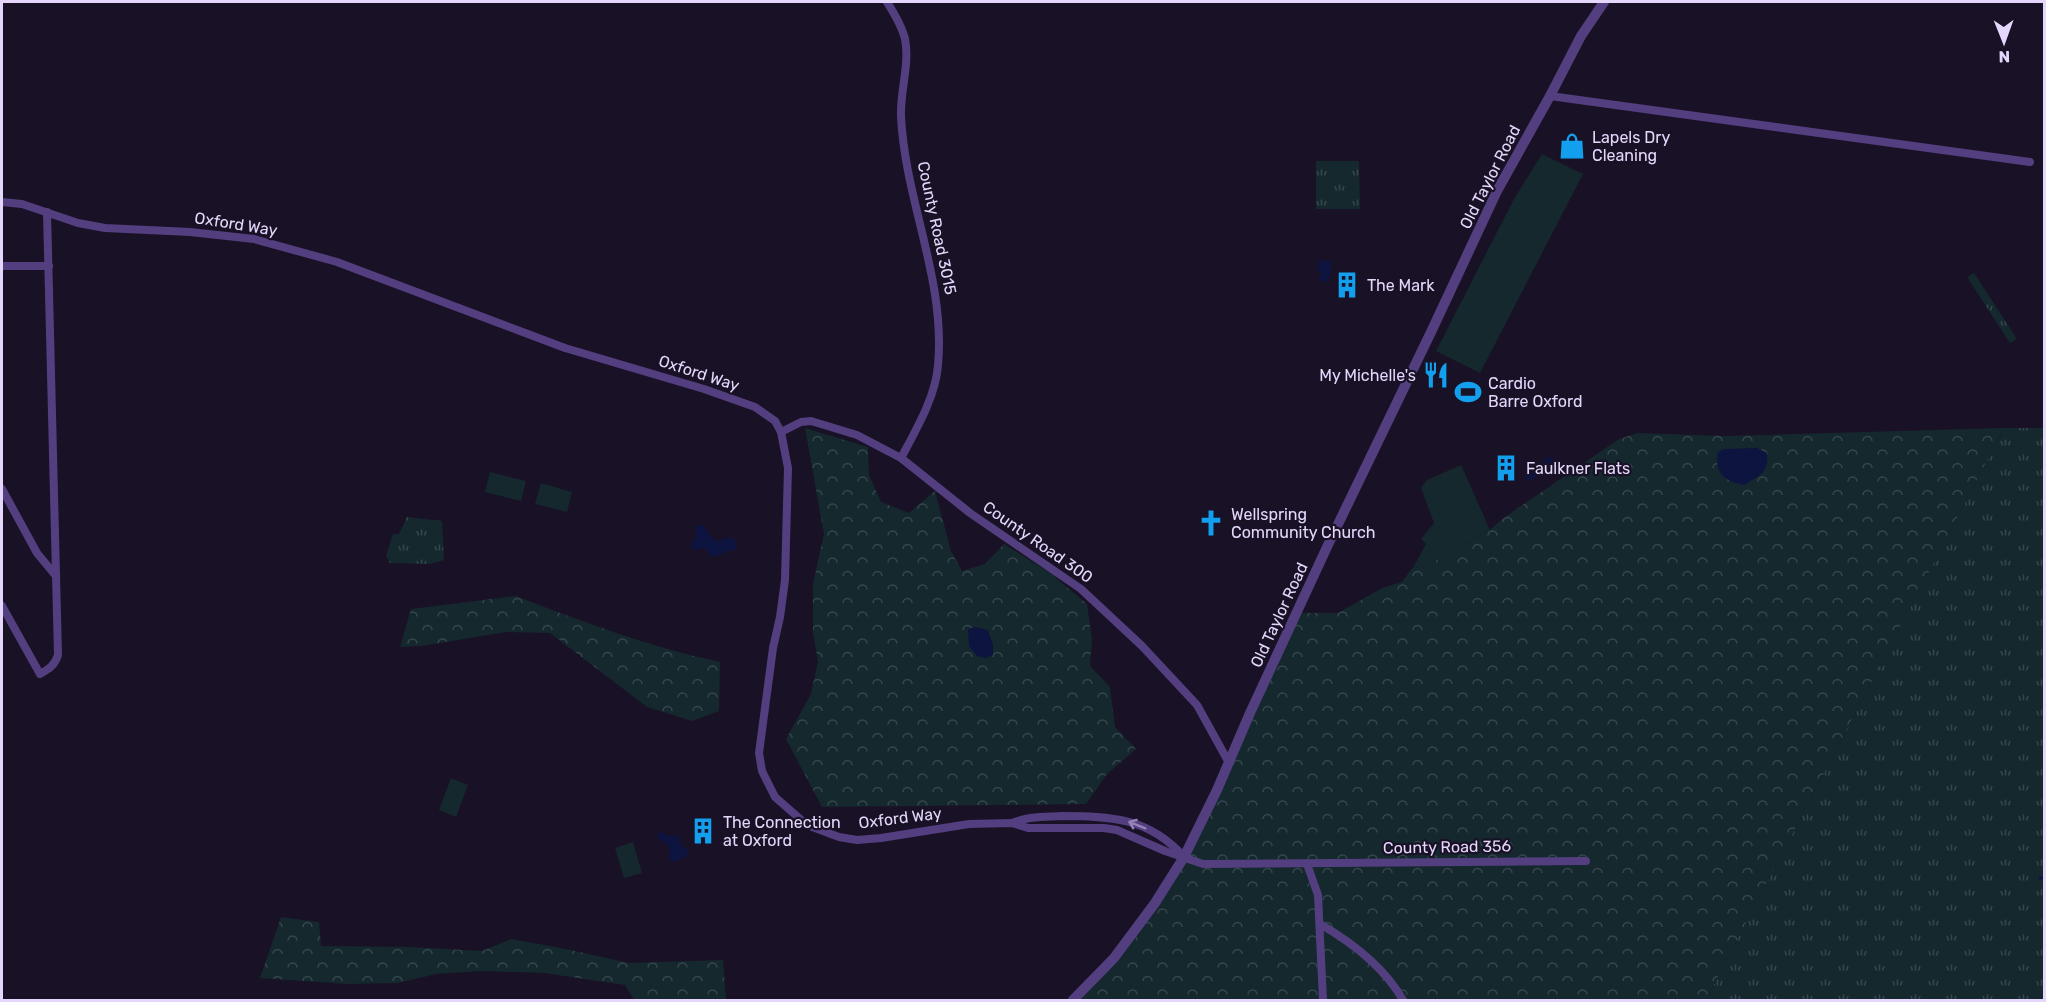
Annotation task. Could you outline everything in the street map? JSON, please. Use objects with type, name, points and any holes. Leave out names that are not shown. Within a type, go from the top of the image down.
[{"type":"street","name":"County Road 3015","points":[[887,2],[905,38],[906,57],[901,115],[917,215],[937,293],[940,326],[938,367],[924,414],[901,458]]},
{"type":"street","name":"Old Taylor Road","points":[[1073,1000],[1114,958],[1155,903],[1184,857],[1217,790],[1228,761],[1323,555],[1497,191],[1581,36],[1604,2]]},
{"type":"street","points":[[1550,96],[2030,162]]},
{"type":"street","name":"Oxford Way","points":[[2,202],[22,204],[78,223],[105,228],[180,231],[254,239],[337,262],[565,348],[704,389],[768,414],[781,432],[788,468],[785,580],[759,753],[762,771],[775,797],[807,825],[839,837],[857,840],[969,824],[1012,823],[1028,828],[1117,830],[1184,857]]},
{"type":"street","points":[[2,606],[40,674],[46,671],[56,662],[58,655],[47,212]]},
{"type":"street","points":[[2,266],[49,266]]},
{"type":"street","name":"County Road 300","points":[[781,432],[801,422],[811,421],[857,435],[901,458],[970,513],[1081,589],[1142,646],[1197,705],[1228,761]]},
{"type":"street","points":[[2,489],[38,553],[56,576]]},
{"type":"street","name":"Oxford Way","points":[[1012,823],[1027,817],[1113,818],[1136,824],[1170,841],[1184,857]]},
{"type":"street","name":"County Road 356","points":[[1184,857],[1203,864],[1587,861]]},
{"type":"street","points":[[1307,864],[1318,895],[1323,1000]]},
{"type":"street","points":[[1320,924],[1344,938],[1370,960],[1393,982],[1403,1000]]},
{"type":"green space","points":[[1542,154],[1583,174],[1480,373],[1436,351],[1515,197]]},
{"type":"green space","points":[[1316,161],[1359,161],[1360,209],[1316,209]]},
{"type":"green space","points":[[1974,273],[2017,339],[2010,343],[1967,277]]},
{"type":"green space","points":[[805,428],[868,447],[869,475],[881,502],[909,513],[935,491],[951,551],[962,571],[985,564],[1004,544],[1049,572],[1087,604],[1092,640],[1090,666],[1110,687],[1115,727],[1136,749],[1107,774],[1086,804],[822,807],[786,739],[811,694],[818,661],[813,633],[813,584],[824,534]]},
{"type":"green space","points":[[2004,428],[1706,1000],[1073,1000],[1111,961],[1184,857],[1296,613],[1338,613],[1382,588],[1402,582],[1414,566],[1420,569],[1490,530],[1502,519],[1619,439],[1638,433],[1725,436]]},
{"type":"green space","points":[[2004,428],[2044,428],[2044,1000],[1706,1000]]},
{"type":"green space","points":[[1461,465],[1490,530],[1420,569],[1414,566],[1426,544],[1421,539],[1434,523],[1421,488],[1427,480]]},
{"type":"green space","points":[[490,472],[526,481],[521,501],[485,492]]},
{"type":"green space","points":[[541,483],[572,492],[567,512],[535,504]]},
{"type":"green space","points":[[407,517],[442,521],[444,560],[430,564],[390,563],[386,556],[393,534],[399,534]]},
{"type":"green space","points":[[516,596],[642,641],[720,662],[719,711],[692,721],[647,707],[550,633],[506,632],[421,646],[400,647],[411,609]]},
{"type":"green space","points":[[451,778],[468,785],[456,817],[439,810]]},
{"type":"green space","points":[[633,842],[642,873],[624,878],[615,848]]},
{"type":"green space","points":[[281,917],[319,922],[321,946],[482,951],[511,939],[629,963],[723,960],[726,1000],[634,1000],[625,985],[544,973],[482,971],[435,974],[398,983],[348,984],[260,978]]},
{"type":"shaded area","points":[[1319,260],[1331,261],[1331,274],[1326,283],[1319,279],[1322,273],[1318,271]]},
{"type":"shaded area","points":[[1757,448],[1767,453],[1765,470],[1744,485],[1726,479],[1719,471],[1718,452],[1724,449]]},
{"type":"shaded area","points":[[1551,457],[1557,462],[1556,470],[1544,471],[1543,476],[1530,481],[1526,480],[1525,474],[1531,472],[1533,465],[1541,466],[1546,458]]},
{"type":"shaded area","points":[[702,524],[716,542],[728,537],[734,539],[735,550],[714,557],[705,548],[694,550],[691,548],[691,543],[696,537],[695,527]]},
{"type":"shaded area","points":[[975,627],[988,630],[993,645],[993,655],[986,658],[977,656],[969,646],[968,629]]},
{"type":"shaded area","points":[[661,832],[670,836],[678,836],[682,847],[687,849],[688,856],[670,861],[669,845],[658,839]]},
{"type":"place","name":"Lapels Dry Cleaning","points":[[1572,146]]},
{"type":"place","name":"The Mark","points":[[1347,285]]},
{"type":"place","name":"My Michelle's","points":[[1436,375]]},
{"type":"place","name":"Cardio Barre Oxford","points":[[1468,392]]},
{"type":"place","name":"Faulkner Flats","points":[[1506,468]]},
{"type":"place","name":"Wellspring Community Church","points":[[1211,523]]},
{"type":"place","name":"The Connection at Oxford","points":[[703,831]]}]
